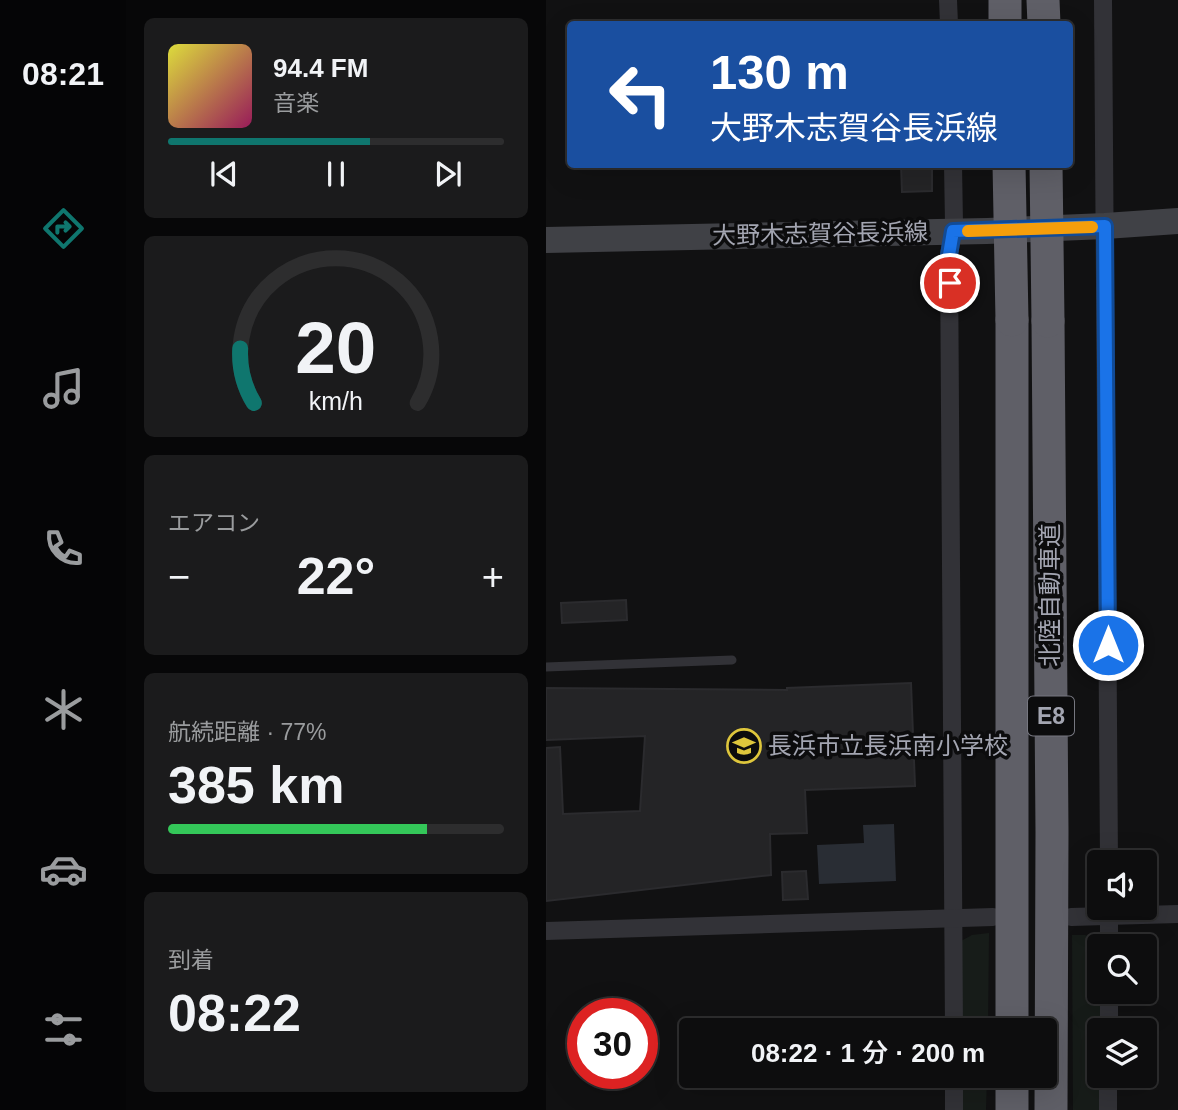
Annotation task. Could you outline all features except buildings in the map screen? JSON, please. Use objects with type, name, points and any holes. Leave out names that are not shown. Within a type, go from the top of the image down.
[{"type":"highway","points":[[1005,0],[1005,21]]},
{"type":"highway","points":[[1043,0],[1044,21]]},
{"type":"highway","name":"北陸自動車道","points":[[1009,168],[1012,320],[1012,1018]]},
{"type":"highway","name":"北陸自動車道","points":[[1046,168],[1052,832],[1051,1110]]},
{"type":"highway","points":[[1012,1088],[1012,1110]]},
{"type":"main road","name":"大野木志賀谷長浜線","points":[[546,240],[953,231],[1178,221]]},
{"type":"street","points":[[948,0],[949,21]]},
{"type":"street","points":[[1103,0],[1109,850]]},
{"type":"street","points":[[953,168],[953,231],[949,255],[954,1018]]},
{"type":"street","points":[[1157,914],[1178,914]]},
{"type":"street","points":[[1071,917],[1087,915]]},
{"type":"street","points":[[546,930],[993,917]]},
{"type":"street","points":[[954,1088],[954,1110]]},
{"type":"street","points":[[1108,1088],[1108,1110]]},
{"type":"lane","points":[[546,667],[732,660]]},
{"type":"shaded area","points":[[894,824],[896,881],[819,884],[817,845],[864,843],[863,825]]},
{"type":"shaded area","points":[[989,933],[988,1018],[959,1018],[961,941],[972,935]]},
{"type":"shaded area","points":[[1072,935],[1085,935],[1087,1004],[1102,1004],[1102,1018],[1087,1018],[1087,1088],[1100,1088],[1101,1110],[1073,1110]]},
{"type":"shaded area","points":[[959,1088],[987,1088],[986,1110],[958,1110]]},
{"type":"slow traffic","points":[[968,231],[1092,227]]},
{"type":"place","name":"長浜市立長浜南小学校","points":[[744,746]]},
{"type":"route","points":[[950,283],[949,255],[953,231],[1105,226],[1108,645]]}]
